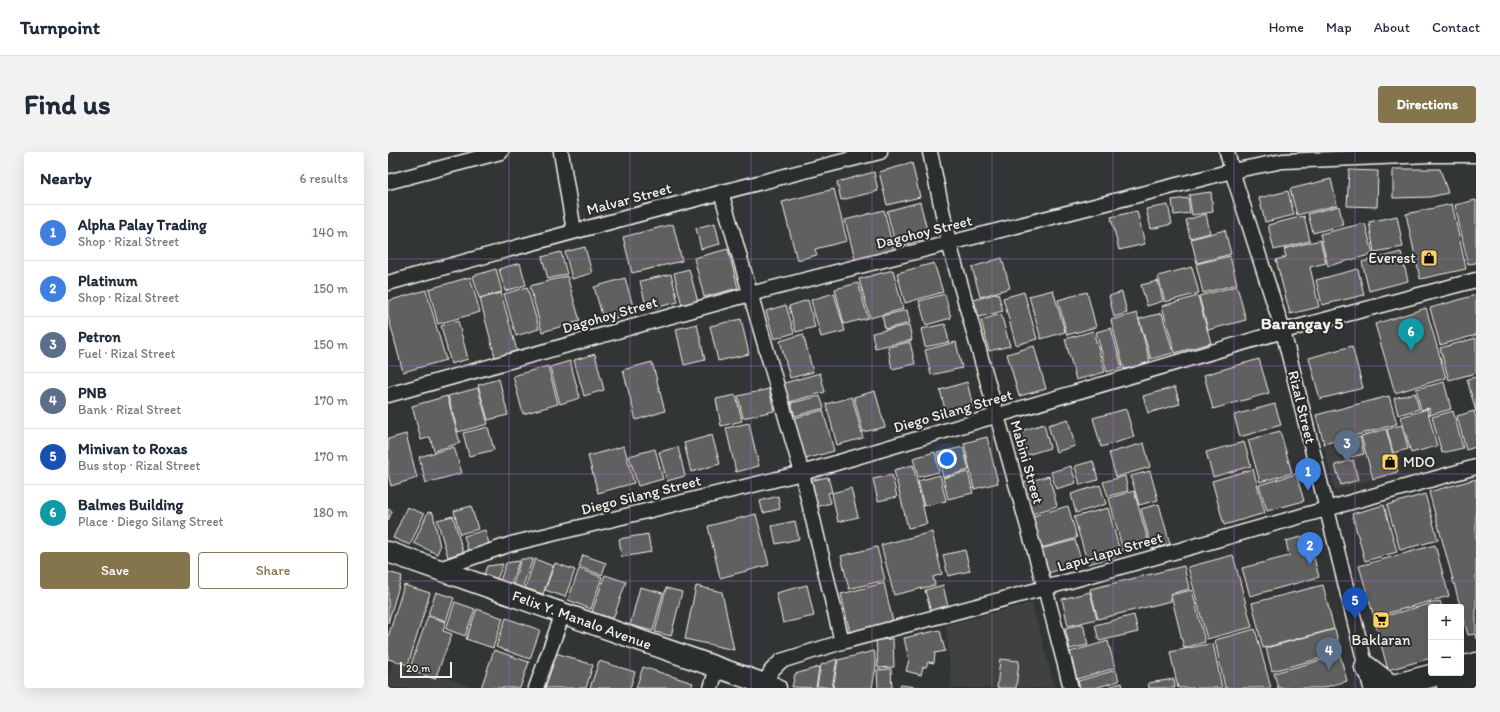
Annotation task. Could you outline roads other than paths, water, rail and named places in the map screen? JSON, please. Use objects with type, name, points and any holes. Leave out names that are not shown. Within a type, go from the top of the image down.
[{"type":"main road","name":"Felix Y. Manalo Avenue","points":[[388,552],[770,686]]},
{"type":"main road","points":[[1464,667],[1476,664]]},
{"type":"main road","points":[[1366,667],[1385,688],[1431,676]]},
{"type":"main road","points":[[1448,688],[1476,680]]},
{"type":"street","points":[[388,182],[501,152]]},
{"type":"street","points":[[561,152],[574,231]]},
{"type":"street","name":"Malvar Street","points":[[388,284],[574,231],[880,152]]},
{"type":"street","name":"Mabini Street","points":[[930,152],[949,244],[1045,588],[1071,688]]},
{"type":"street","name":"Rizal Street","points":[[1227,152],[1283,331],[1366,667]]},
{"type":"street","name":"Dagohoy Street","points":[[388,395],[750,294],[1232,171],[1283,161],[1430,155],[1476,155]]},
{"type":"street","points":[[721,192],[802,473],[842,642]]},
{"type":"street","name":"Diego Silang Street","points":[[439,569],[511,544],[802,473],[1283,331],[1476,280]]},
{"type":"street","name":"Lapu-lapu Street","points":[[770,686],[770,671],[781,661],[842,642],[1045,588],[1476,467]]},
{"type":"street","points":[[536,688],[563,613]]},
{"type":"street","points":[[711,688],[717,668]]},
{"type":"place","name":"Everest","points":[[1429,258]]},
{"type":"place","name":"Balmes Building","points":[[1411,351]]},
{"type":"place","name":"MDO","points":[[1390,462]]},
{"type":"place","name":"Petron","points":[[1347,463]]},
{"type":"place","name":"Alpha Palay Trading","points":[[1308,491]]},
{"type":"place","name":"Platinum","points":[[1310,565]]},
{"type":"place","name":"Minivan to Roxas","points":[[1355,620]]},
{"type":"place","name":"Baklaran","points":[[1381,620]]},
{"type":"place","name":"PNB","points":[[1329,670]]},
{"type":"district","name":"Barangay 5","points":[[1302,323]]}]
